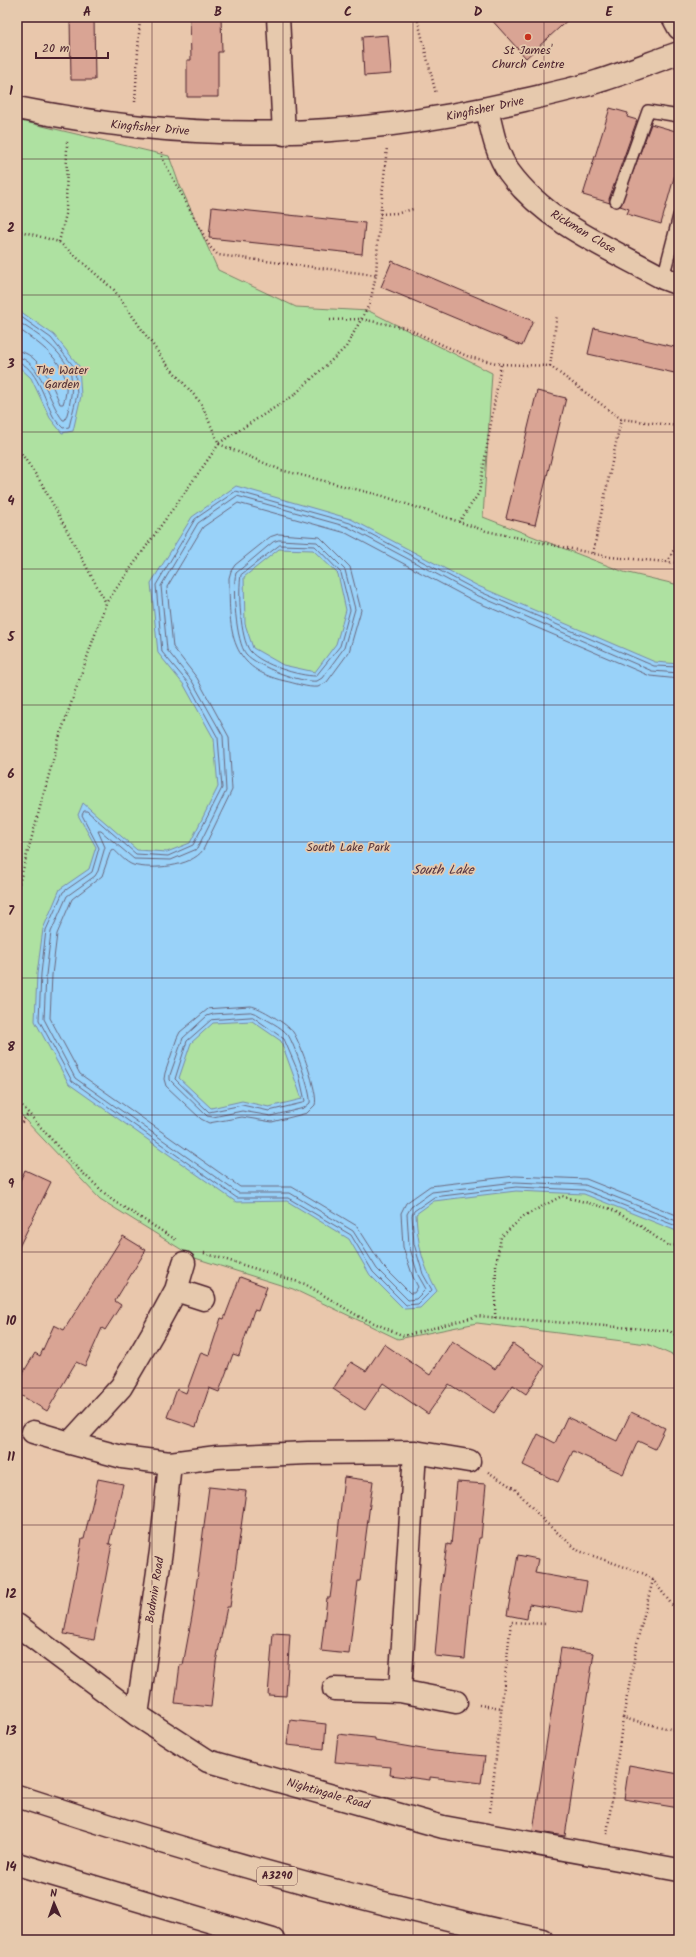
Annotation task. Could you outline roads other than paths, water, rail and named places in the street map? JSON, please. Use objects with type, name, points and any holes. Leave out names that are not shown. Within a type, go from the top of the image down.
[{"type":"street","points":[[278,17],[284,134]]},
{"type":"street","points":[[673,17],[679,28]]},
{"type":"street","name":"Kingfisher Drive","points":[[17,108],[67,118],[134,128],[208,132],[284,134],[377,127],[440,118],[487,109],[599,82],[679,53]]},
{"type":"street","name":"Rickman Close","points":[[487,109],[494,140],[508,171],[536,202],[568,225],[671,281]]},
{"type":"street","points":[[70,1443],[120,1387],[152,1334],[192,1257]]},
{"type":"street","points":[[176,1290],[204,1299]]},
{"type":"street","points":[[33,1432],[122,1457],[170,1463],[217,1457],[308,1453],[415,1452],[469,1461]]},
{"type":"street","points":[[400,1691],[415,1452]]},
{"type":"street","name":"Bodmin Road","points":[[137,1715],[161,1551],[170,1463]]},
{"type":"street","name":"Nightingale Road","points":[[17,1625],[137,1715],[208,1761],[443,1827],[679,1870]]},
{"type":"street","points":[[334,1689],[400,1691],[456,1702]]},
{"type":"street","name":"A3290","points":[[17,1796],[102,1824],[292,1881],[474,1926],[542,1940]]},
{"type":"street","points":[[17,1864],[273,1940]]},
{"type":"lane","points":[[616,201],[648,111],[679,116]]},
{"type":"lane","name":"Rickman Close","points":[[671,281],[679,216]]},
{"type":"water","points":[[17,309],[54,335],[79,366],[81,396],[73,431],[62,433],[50,418],[31,378],[17,365]]},
{"type":"water","name":"South Lake","points":[[236,486],[351,519],[478,586],[655,662],[679,664],[679,1232],[584,1194],[516,1191],[434,1201],[416,1214],[418,1236],[424,1263],[437,1291],[420,1308],[404,1309],[370,1275],[349,1239],[287,1201],[236,1202],[69,1084],[35,1021],[37,974],[43,929],[60,889],[89,869],[96,847],[78,815],[83,803],[137,850],[167,852],[190,843],[218,787],[214,739],[184,685],[158,653],[151,583],[192,517]],"holes":[[[279,549],[313,550],[338,574],[346,610],[336,644],[315,672],[283,665],[253,648],[245,624],[244,577]],[[252,1021],[281,1041],[302,1099],[269,1107],[242,1101],[211,1108],[179,1078],[191,1043],[213,1023]]]},
{"type":"place","name":"St James' Church Centre","points":[[528,37]]},
{"type":"park label","name":"The Water Garden","points":[[62,377]]},
{"type":"park label","name":"South Lake Park","points":[[348,847]]}]
